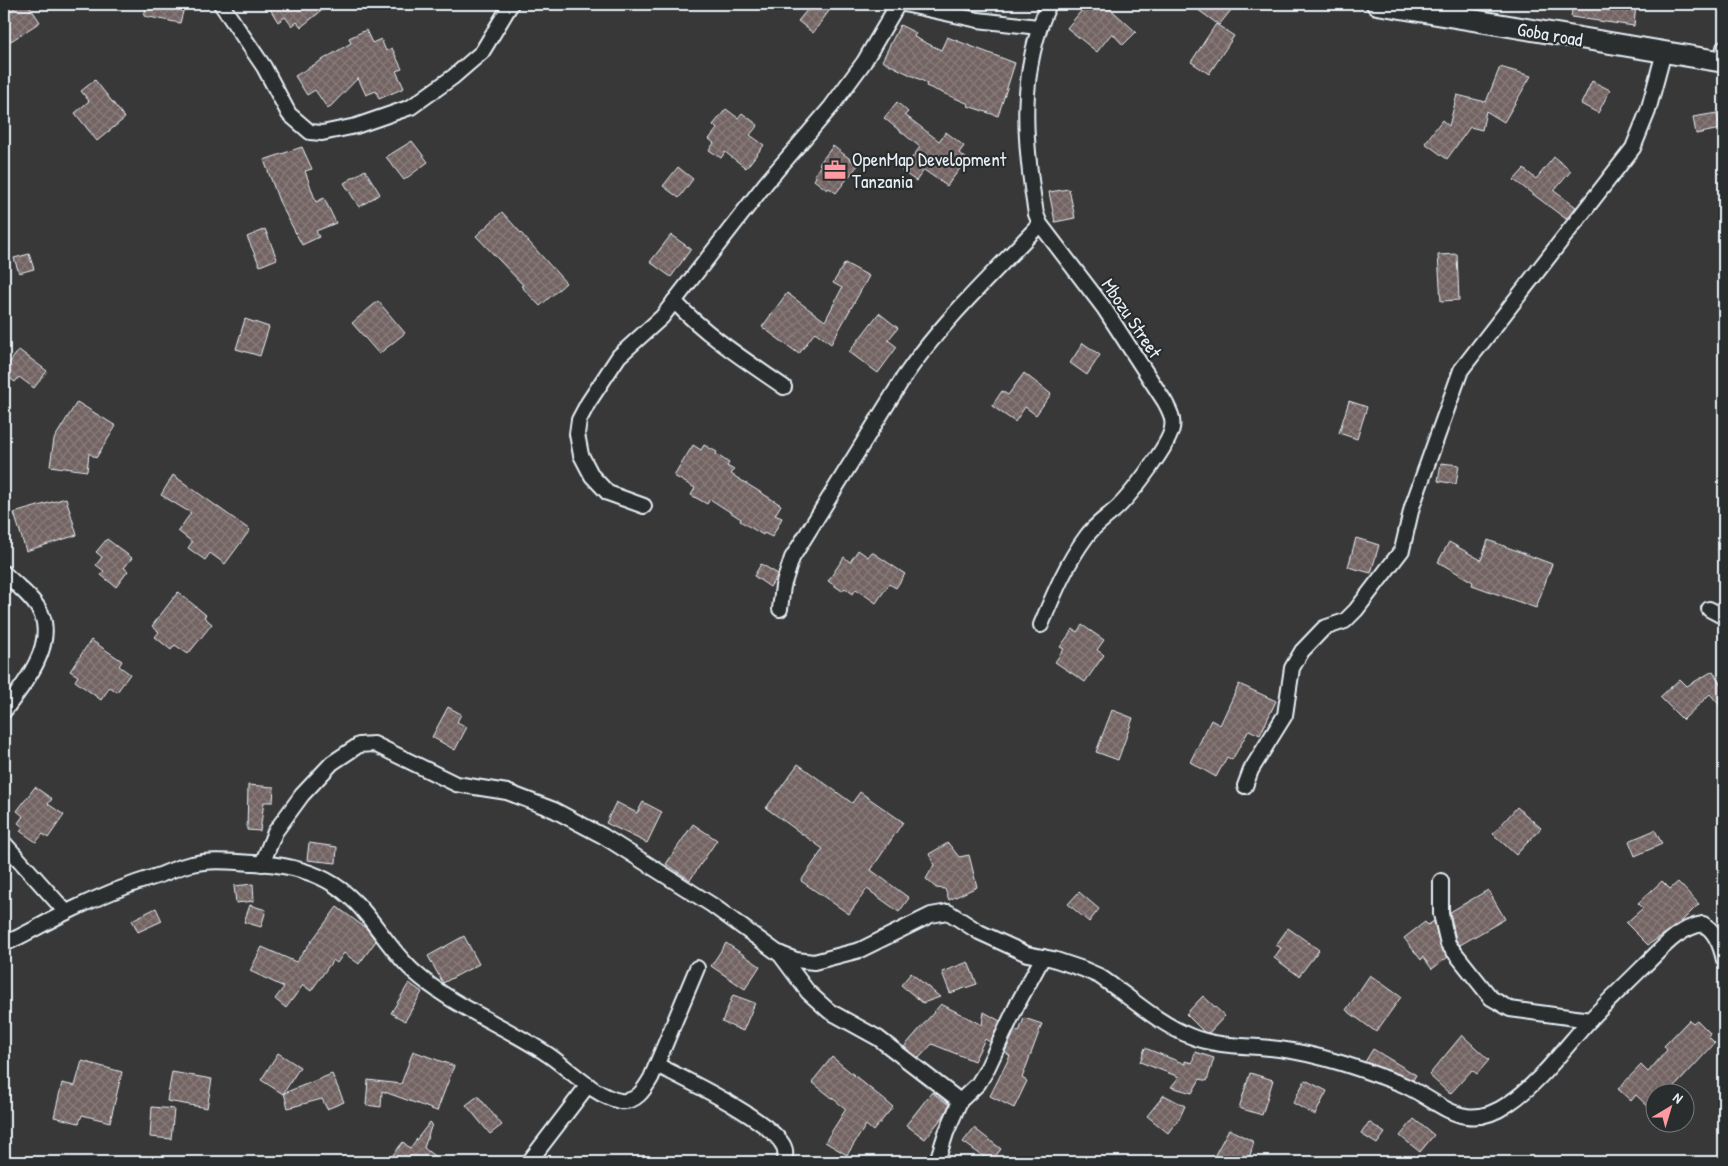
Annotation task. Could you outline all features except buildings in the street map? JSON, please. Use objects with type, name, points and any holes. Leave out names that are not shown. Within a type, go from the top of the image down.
[{"type":"street","points":[[221,4],[264,67],[289,114],[310,132],[322,134],[356,126],[411,107],[453,77],[482,52],[511,4]]},
{"type":"street","points":[[644,506],[608,493],[592,476],[582,455],[577,434],[579,420],[619,356],[662,317],[766,183],[831,107],[864,62],[898,4]]},
{"type":"street","points":[[904,4],[978,20],[1038,27]]},
{"type":"street","name":"Mbozu Street","points":[[1041,625],[1066,566],[1087,534],[1121,504],[1169,438],[1172,427],[1172,416],[1165,402],[1104,308],[1040,224],[1032,184],[1026,134],[1025,106],[1031,56],[1038,27],[1049,4]]},
{"type":"street","name":"Goba road","points":[[1379,4],[1664,52],[1723,57]]},
{"type":"street","points":[[1245,786],[1251,770],[1285,716],[1292,668],[1302,651],[1324,628],[1345,621],[1356,610],[1402,550],[1412,507],[1461,370],[1633,148],[1648,111],[1664,52]]},
{"type":"street","points":[[780,609],[782,586],[792,558],[904,377],[922,351],[966,299],[1040,224]]},
{"type":"street","points":[[674,301],[697,325],[744,362],[784,387]]},
{"type":"street","points":[[4,573],[37,606],[44,624],[44,638],[37,661],[21,689],[4,710]]},
{"type":"street","points":[[1709,609],[1724,617]]},
{"type":"street","points":[[262,864],[275,832],[302,795],[345,752],[359,745],[374,744],[456,784],[507,792],[554,810],[603,836],[712,904],[778,953],[796,960],[814,962],[860,950],[931,915],[948,912],[999,942],[1027,954],[1083,968],[1099,976],[1189,1036],[1213,1044],[1279,1049],[1319,1058],[1398,1083],[1420,1093],[1447,1111],[1470,1116],[1492,1113],[1509,1104],[1526,1089],[1590,1020],[1681,931],[1703,924],[1708,927],[1714,933],[1724,960]]},
{"type":"street","points":[[4,842],[66,912]]},
{"type":"street","points":[[4,944],[66,912],[128,886],[192,864],[217,861],[298,868],[327,881],[347,895],[371,918],[412,969],[430,984],[542,1051],[567,1067],[588,1085],[605,1096],[621,1101],[632,1099],[643,1093],[657,1065],[697,968]]},
{"type":"street","points":[[1441,881],[1441,914],[1448,944],[1491,998],[1510,1010],[1590,1020]]},
{"type":"street","points":[[778,953],[808,992],[829,1011],[878,1038],[960,1101]]},
{"type":"street","points":[[941,1162],[940,1155],[946,1132],[960,1101],[978,1084],[986,1071],[1018,1003],[1043,957]]},
{"type":"street","points":[[657,1065],[753,1118],[776,1135],[784,1148],[784,1162]]},
{"type":"street","points":[[529,1162],[588,1085]]},
{"type":"place","name":"OpenMap Development Tanzania","points":[[835,170]]}]
